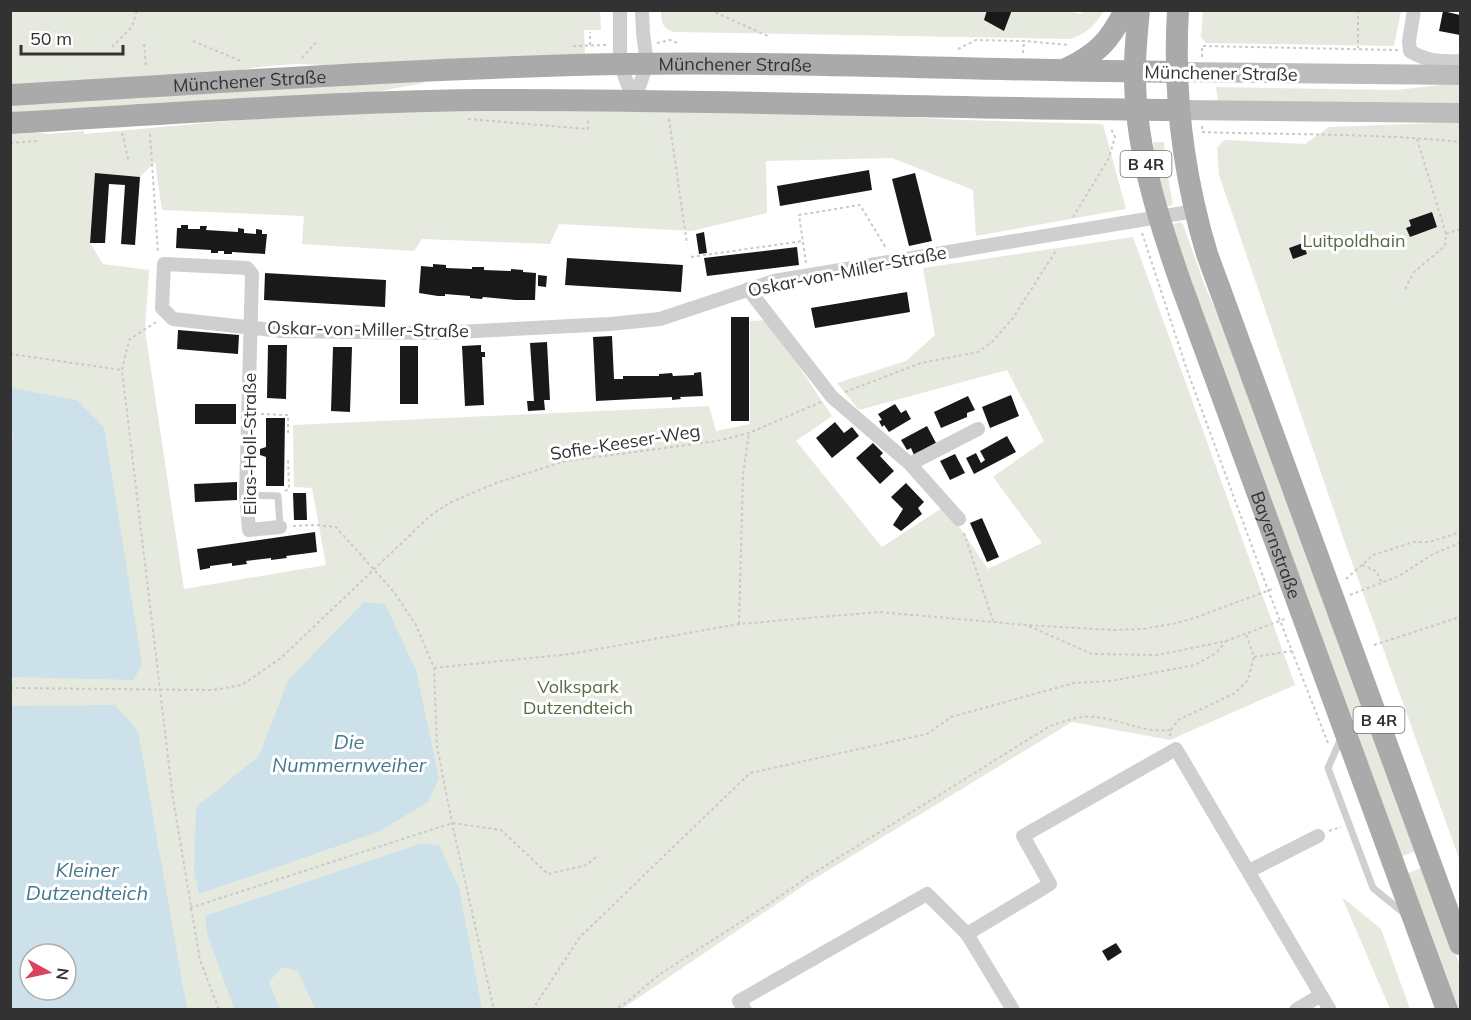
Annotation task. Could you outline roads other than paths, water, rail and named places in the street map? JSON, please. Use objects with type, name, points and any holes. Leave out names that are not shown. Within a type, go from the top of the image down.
[{"type":"main road","points":[[1064,70],[1088,58],[1106,44],[1116,30],[1125,10]]},
{"type":"main road","name":"B 4R","points":[[1135,72],[1139,10]]},
{"type":"main road","name":"B 4R","points":[[1177,72],[1178,10]]},
{"type":"main road","name":"Münchener Straße","points":[[10,95],[440,70],[620,64],[1461,75]]},
{"type":"main road","name":"Bayernstraße","points":[[1135,72],[1137,110],[1149,178],[1149,220],[1181,284],[1447,1010]]},
{"type":"main road","name":"Bayernstraße","points":[[1177,72],[1186,169],[1195,211],[1215,279],[1461,944]]},
{"type":"main road","name":"Münchener Straße","points":[[10,123],[385,102],[634,101],[1461,113]]},
{"type":"street","points":[[620,10],[620,64],[634,101]]},
{"type":"street","points":[[634,101],[647,64],[642,10]]},
{"type":"street","points":[[1414,10],[1409,41],[1410,51],[1420,57],[1438,62],[1461,61]]},
{"type":"street","name":"Oskar-von-Miller-Straße","points":[[167,315],[173,319],[282,331],[438,333],[610,324],[660,319],[774,281],[1195,211]]},
{"type":"street","name":"Elias-Holl-Straße","points":[[167,315],[162,308],[164,264],[247,268],[252,274],[246,495],[249,530],[280,527]]},
{"type":"street","points":[[748,289],[832,397],[910,464],[959,519]]},
{"type":"street","points":[[910,464],[978,429]]},
{"type":"street","points":[[968,934],[1050,884],[1023,836],[1176,749],[1330,1010]]},
{"type":"street","points":[[1249,871],[1318,836]]},
{"type":"street","points":[[745,1010],[739,1001],[927,894],[968,934],[1013,1010]]},
{"type":"street","points":[[1296,1010],[1321,995]]},
{"type":"lane","points":[[246,495],[278,496],[280,527]]},
{"type":"lane","points":[[1345,731],[1332,754],[1328,768],[1373,888],[1385,900],[1414,919]]},
{"type":"water","points":[[11,388],[77,400],[104,427],[142,663],[134,680],[11,677],[10,442],[14,437],[11,425]]},
{"type":"water","name":"Die Nummernweiher","points":[[364,602],[385,604],[416,670],[439,778],[428,802],[378,832],[199,894],[194,871],[196,807],[259,756],[288,680]]},
{"type":"water","name":"Kleiner Dutzendteich","points":[[115,705],[138,731],[188,1009],[11,1009],[11,706]]},
{"type":"water","points":[[420,844],[439,845],[459,888],[482,1009],[315,1009],[298,971],[282,967],[269,982],[280,1009],[234,1009],[207,933],[205,916]]},
{"type":"park label","name":"Luitpoldhain","points":[[1354,240]]},
{"type":"park label","name":"Volkspark Dutzendteich","points":[[578,696]]}]
